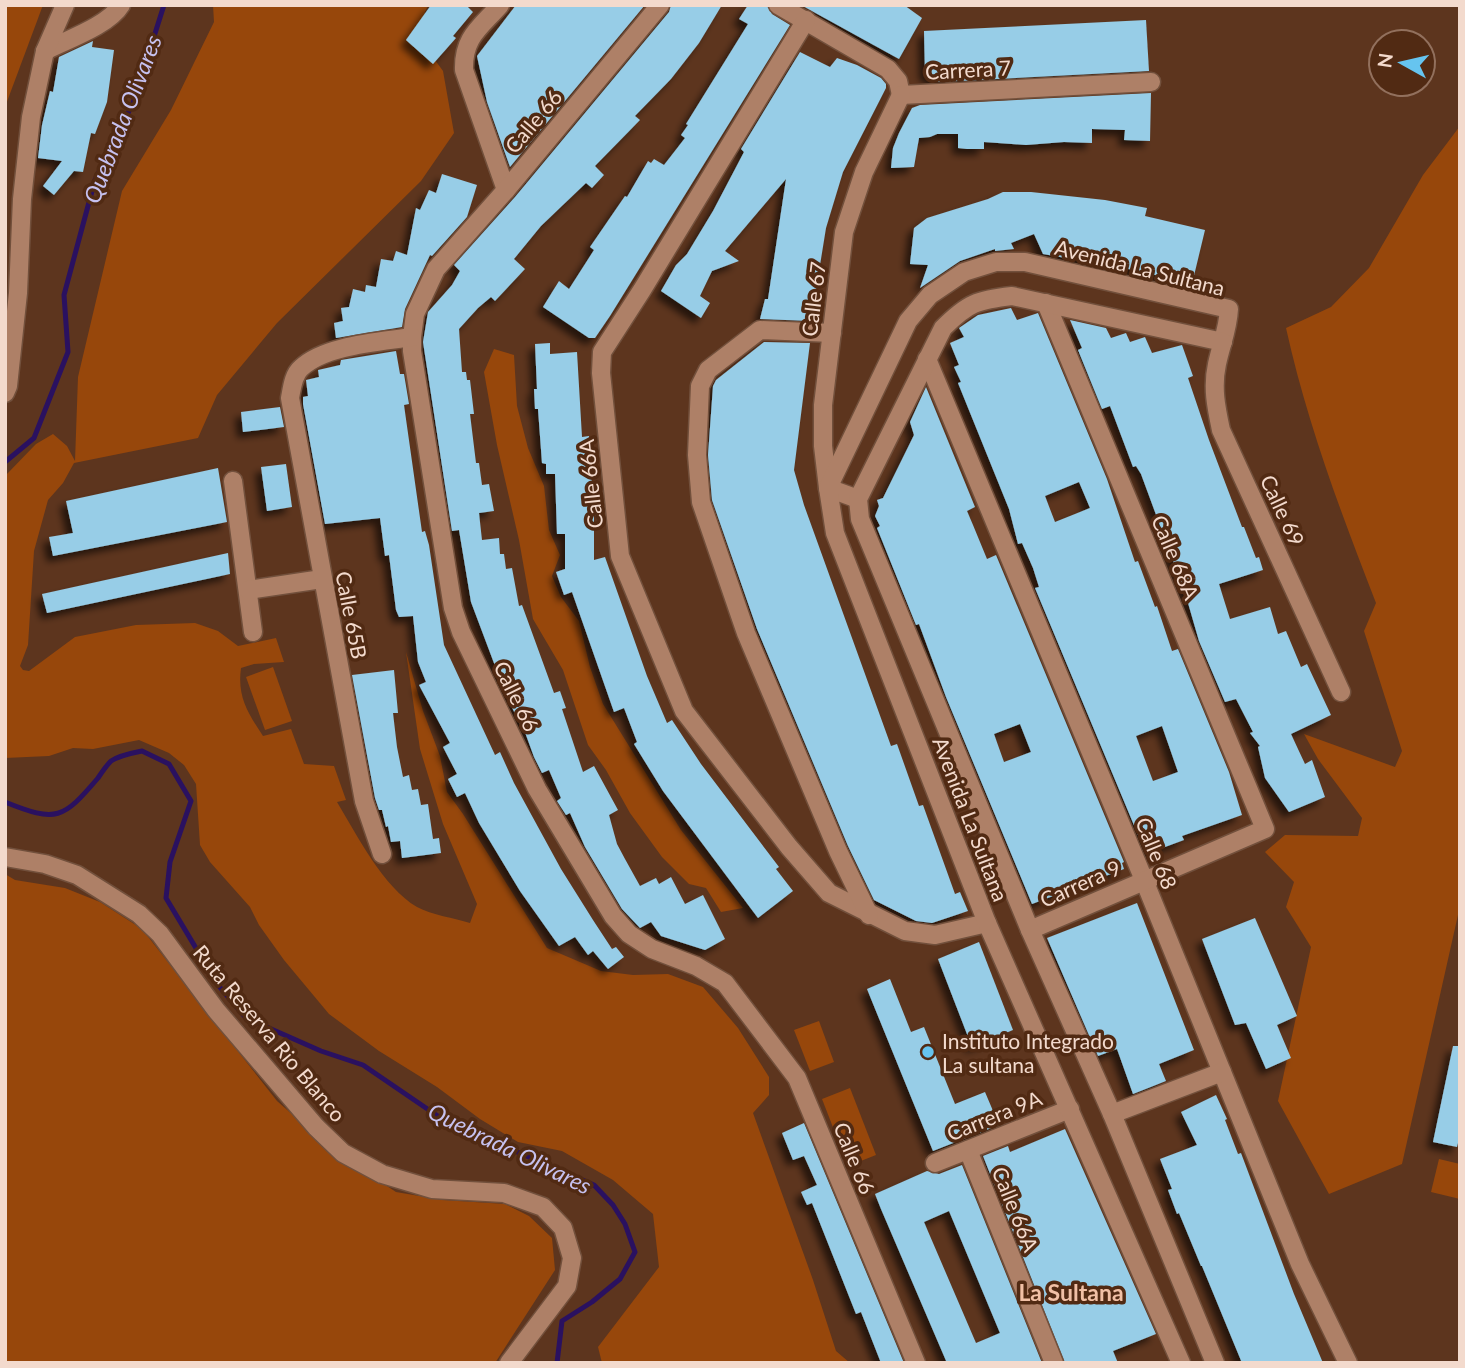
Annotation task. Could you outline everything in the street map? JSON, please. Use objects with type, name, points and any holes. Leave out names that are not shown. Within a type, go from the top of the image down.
[{"type":"street","points":[[5,393],[9,386],[18,293],[22,199],[31,117],[45,51],[65,5]]},
{"type":"street","points":[[45,51],[96,26],[121,5]]},
{"type":"street","points":[[500,5],[469,41],[464,53],[464,70],[506,190]]},
{"type":"street","name":"Calle 66","points":[[660,5],[506,190],[436,269],[415,314],[412,337],[453,608],[461,632],[537,789],[614,916],[629,934],[652,949],[696,966],[725,983],[797,1078],[916,1363]]},
{"type":"street","name":"Carrera 7","points":[[778,5],[888,69],[898,81],[901,95],[1152,82]]},
{"type":"street","name":"Calle 66A","points":[[806,20],[602,352],[601,373],[620,556],[684,710],[789,847],[829,893],[905,931],[935,935],[987,923]]},
{"type":"street","name":"Calle 67","points":[[828,488],[823,446],[823,405],[844,232],[864,172],[901,95]]},
{"type":"street","name":"Avenida La Sultana","points":[[1181,1363],[987,923],[835,533],[828,488],[908,321],[930,295],[964,272],[996,262],[1026,262],[1229,309],[1223,342]]},
{"type":"street","points":[[828,488],[858,499],[943,328],[960,312],[982,299],[1013,296],[1223,342]]},
{"type":"street","name":"Calle 68A","points":[[1046,303],[1265,829]]},
{"type":"street","points":[[832,333],[760,330],[708,370],[700,386],[697,455],[701,502],[746,633],[838,851],[869,915]]},
{"type":"street","name":"Calle 65B","points":[[382,854],[364,802],[290,398],[293,382],[300,368],[331,350],[412,337]]},
{"type":"street","name":"Calle 69","points":[[1223,342],[1216,367],[1214,400],[1222,430],[1341,692]]},
{"type":"street","name":"Calle 68","points":[[927,359],[1300,1264],[1348,1363]]},
{"type":"street","points":[[233,481],[253,632]]},
{"type":"street","name":"Avenida La Sultana","points":[[858,499],[860,519],[1030,930],[1112,1114],[1215,1363]]},
{"type":"street","points":[[248,590],[322,579]]},
{"type":"street","name":"Carrera 9","points":[[1030,930],[1265,829]]},
{"type":"street","name":"Ruta Reserva Rio Blanco","points":[[5,856],[77,874],[139,914],[160,934],[225,1021],[316,1127],[343,1153],[382,1174],[432,1189],[504,1193],[543,1207],[563,1228],[572,1258],[567,1286],[509,1363]]},
{"type":"street","points":[[1112,1114],[1222,1072]]},
{"type":"street","name":"Carrera 9A","points":[[935,1163],[1070,1109]]},
{"type":"street","name":"Calle 66A","points":[[968,1150],[1054,1363]]},
{"type":"shaded area","points":[[5,5],[43,5],[5,107]]},
{"type":"shaded area","points":[[213,5],[428,5],[416,34],[443,71],[454,133],[421,181],[277,323],[217,395],[198,438],[74,463],[63,483],[48,500],[34,551],[28,645],[20,666],[29,671],[75,637],[136,625],[195,623],[218,631],[238,646],[276,638],[284,662],[254,664],[241,668],[242,696],[248,712],[263,736],[291,729],[304,764],[334,766],[346,800],[337,802],[372,859],[393,887],[423,910],[470,923],[477,904],[443,824],[420,749],[406,652],[423,711],[440,756],[447,792],[547,948],[601,971],[633,975],[668,974],[703,987],[738,1028],[769,1077],[769,1095],[753,1113],[836,1351],[850,1363],[602,1363],[598,1347],[659,1267],[653,1214],[613,1180],[562,1151],[518,1142],[480,1119],[329,1014],[284,960],[259,925],[250,907],[210,862],[200,845],[196,784],[184,765],[169,753],[139,740],[93,749],[73,748],[49,756],[5,758],[5,476],[36,444],[53,434],[67,446],[75,461],[78,377],[122,191],[171,110],[214,22]]},
{"type":"shaded area","points":[[1460,126],[1460,906],[1402,1164],[1329,1194],[1278,1101],[1311,947],[1286,907],[1294,882],[1265,852],[1285,835],[1358,836],[1362,818],[1318,759],[1304,734],[1395,767],[1402,751],[1364,631],[1376,603],[1314,433],[1286,328],[1331,307],[1369,268],[1423,175]]},
{"type":"shaded area","points":[[494,349],[514,355],[517,406],[528,448],[544,486],[549,530],[560,555],[552,576],[561,597],[579,621],[590,667],[603,704],[681,830],[743,908],[721,912],[706,888],[689,884],[662,857],[630,813],[606,770],[588,745],[563,670],[533,619],[484,372]]},
{"type":"shaded area","points":[[273,667],[292,721],[265,730],[246,677]]},
{"type":"shaded area","points":[[5,874],[15,880],[65,888],[100,902],[142,929],[277,1101],[334,1151],[396,1192],[443,1200],[505,1204],[529,1216],[552,1238],[555,1270],[495,1363],[5,1363]]},
{"type":"shaded area","points":[[819,1021],[834,1062],[810,1071],[794,1030]]},
{"type":"shaded area","points":[[850,1088],[876,1155],[848,1166],[822,1099]]},
{"type":"shaded area","points":[[1439,1159],[1460,1164],[1460,1199],[1431,1192]]},
{"type":"building","points":[[431,5],[466,5],[473,12],[453,36],[456,38],[433,64],[406,40]]},
{"type":"building","points":[[516,5],[645,5],[510,167],[487,102],[477,56]]},
{"type":"building","points":[[671,5],[722,5],[699,43],[671,79],[635,116],[640,120],[595,166],[604,175],[592,188],[586,183],[541,226],[514,259],[525,269],[495,301],[491,297],[459,329],[462,372],[466,372],[467,380],[470,380],[474,414],[470,414],[476,463],[479,463],[482,485],[489,484],[494,511],[479,513],[482,540],[499,538],[500,554],[504,554],[506,569],[512,568],[519,606],[522,605],[554,693],[560,691],[566,708],[562,709],[583,772],[594,766],[618,810],[609,815],[617,844],[625,859],[640,886],[656,878],[659,884],[671,877],[685,904],[703,895],[725,939],[705,950],[661,936],[651,922],[640,928],[622,909],[585,847],[570,813],[566,815],[557,801],[561,798],[549,770],[542,773],[534,757],[522,724],[506,695],[471,602],[459,530],[452,531],[423,342],[428,312],[452,285],[460,271],[454,265],[515,197],[669,12]]},
{"type":"building","points":[[748,5],[767,5],[772,14],[790,25],[610,316],[595,338],[589,338],[543,307],[559,281],[569,289],[594,250],[590,247],[625,196],[627,197],[648,161],[651,163],[654,159],[664,165],[685,138],[681,135],[688,125],[686,124],[748,24],[739,19]]},
{"type":"building","points":[[801,5],[904,5],[922,18],[899,59]]},
{"type":"building","points":[[1146,20],[1149,71],[938,82],[925,74],[924,31]]},
{"type":"building","points":[[93,41],[92,47],[114,50],[107,102],[95,134],[91,133],[83,172],[74,171],[54,195],[43,186],[62,161],[38,158],[50,91],[53,92],[59,57]]},
{"type":"building","points":[[800,52],[830,67],[837,58],[857,65],[881,78],[886,84],[843,172],[826,228],[811,321],[760,319],[765,299],[768,299],[786,179],[725,251],[739,261],[712,271],[700,296],[710,303],[701,318],[661,291],[713,211],[744,152],[741,149]]},
{"type":"building","points":[[1151,93],[1150,141],[1124,140],[1125,130],[1092,129],[1092,143],[1026,145],[984,142],[984,149],[967,149],[958,148],[958,134],[937,134],[919,138],[914,167],[891,168],[893,148],[899,133],[912,108],[920,105]]},
{"type":"building","points":[[442,174],[477,185],[467,217],[432,256],[430,255],[405,309],[402,327],[336,338],[334,323],[343,321],[341,308],[349,307],[353,289],[365,292],[366,285],[376,287],[381,259],[393,261],[396,251],[407,255],[416,208],[420,210],[429,190],[436,193]]},
{"type":"building","points":[[1003,192],[1031,192],[1105,200],[1147,208],[1145,216],[1205,230],[1192,284],[1134,270],[1043,254],[1034,234],[1011,243],[1014,249],[995,249],[960,261],[920,288],[928,265],[910,264],[914,228],[927,218]]},
{"type":"building","points":[[1011,308],[1017,320],[1038,313],[1107,479],[1135,562],[1138,561],[1155,607],[1157,606],[1172,651],[1178,649],[1229,772],[1242,815],[1182,836],[1184,840],[1146,854],[1035,588],[1039,587],[1033,568],[1022,543],[1018,544],[1009,509],[958,383],[961,382],[954,367],[959,365],[950,343],[964,337],[959,328],[978,315]],"holes":[[[1079,482],[1090,508],[1055,522],[1045,496]],[[1162,726],[1178,772],[1153,781],[1136,736]]]},
{"type":"building","points":[[1070,320],[1106,328],[1111,338],[1126,333],[1130,342],[1145,337],[1152,353],[1182,345],[1193,376],[1188,378],[1209,440],[1242,527],[1256,558],[1259,557],[1263,570],[1219,584],[1230,619],[1270,607],[1278,634],[1286,631],[1301,667],[1307,664],[1331,715],[1291,734],[1305,764],[1312,760],[1325,797],[1289,812],[1265,778],[1258,747],[1260,746],[1250,733],[1253,732],[1236,699],[1225,702],[1199,641],[1186,596],[1141,474],[1136,466],[1133,467],[1110,406],[1102,409],[1078,350],[1082,348]]},
{"type":"building","points":[[764,342],[810,343],[794,470],[804,505],[891,746],[897,744],[919,806],[923,805],[955,894],[960,892],[968,911],[932,923],[916,921],[874,900],[848,846],[757,629],[712,500],[708,455],[713,386],[716,380]]},
{"type":"building","points":[[550,343],[550,354],[577,352],[582,437],[589,436],[593,499],[597,515],[594,516],[594,560],[605,557],[647,676],[667,723],[672,720],[701,764],[779,867],[776,869],[793,891],[758,918],[663,791],[634,744],[637,742],[624,708],[614,712],[572,592],[564,595],[556,572],[565,569],[565,534],[557,534],[555,474],[546,474],[546,464],[542,463],[538,409],[535,409],[535,344]]},
{"type":"building","points":[[396,351],[400,374],[404,374],[409,404],[404,405],[422,532],[425,531],[429,545],[444,645],[495,755],[500,752],[561,869],[593,920],[612,949],[616,947],[624,957],[608,969],[593,951],[588,955],[575,937],[559,946],[520,891],[479,823],[465,793],[457,797],[448,779],[457,774],[443,747],[450,743],[419,685],[426,682],[418,662],[413,616],[399,617],[396,610],[389,555],[385,556],[380,518],[325,524],[303,404],[303,397],[308,396],[306,380],[319,377],[318,370],[340,365],[341,360]]},
{"type":"building","points":[[926,387],[975,507],[967,511],[987,559],[996,555],[1124,862],[1124,869],[1032,904],[946,697],[919,624],[916,625],[877,528],[880,526],[875,516],[879,506],[877,500],[883,498],[914,435],[910,422]],"holes":[[[1020,724],[1031,752],[1004,762],[994,734]]]},
{"type":"building","points":[[280,407],[284,427],[243,432],[241,412]]},
{"type":"building","points":[[286,464],[292,507],[267,511],[261,467]]},
{"type":"building","points":[[218,468],[227,522],[53,556],[49,537],[73,533],[66,501]]},
{"type":"building","points":[[228,553],[230,574],[47,613],[42,594]]},
{"type":"building","points":[[394,670],[398,713],[393,713],[403,777],[409,775],[412,790],[418,789],[421,805],[428,804],[433,839],[439,838],[441,853],[402,858],[400,841],[391,842],[388,826],[386,827],[382,810],[379,810],[375,798],[352,675]]},
{"type":"building","points":[[1137,903],[1194,1050],[1159,1064],[1166,1081],[1133,1094],[1117,1049],[1098,1056],[1047,938]]},
{"type":"building","points":[[1255,918],[1297,1016],[1277,1025],[1291,1058],[1266,1069],[1246,1023],[1235,1025],[1202,939]]},
{"type":"building","points":[[979,942],[1013,1030],[972,1047],[938,959]]},
{"type":"building","points":[[890,979],[911,1032],[924,1027],[955,1104],[985,1092],[999,1125],[933,1151],[867,989]]},
{"type":"building","points":[[1453,1046],[1460,1046],[1460,1135],[1457,1147],[1433,1142]]},
{"type":"building","points":[[1216,1095],[1323,1363],[1242,1363],[1179,1213],[1177,1214],[1168,1190],[1172,1189],[1160,1159],[1197,1145],[1181,1112]]},
{"type":"building","points":[[804,1123],[904,1363],[881,1363],[861,1312],[856,1314],[812,1203],[807,1205],[801,1192],[817,1185],[804,1156],[793,1160],[782,1133]]},
{"type":"building","points":[[1065,1129],[1156,1334],[1113,1351],[1118,1363],[1065,1363],[983,1156],[1008,1146],[1010,1152]]},
{"type":"building","points":[[962,1165],[1042,1363],[947,1363],[875,1194],[927,1171],[939,1174]],"holes":[[[949,1211],[1000,1333],[976,1343],[924,1222]]]},
{"type":"waterway","name":"Quebrada Olivares","points":[[5,462],[34,438],[68,352],[64,295],[95,180],[133,103],[164,5]]},
{"type":"waterway","name":"Quebrada Olivares","points":[[5,802],[37,813],[58,813],[76,802],[109,763],[118,757],[142,751],[169,764],[191,801],[170,862],[166,898],[218,985],[246,1018],[321,1051],[363,1065],[445,1121],[594,1185],[613,1205],[625,1224],[635,1252],[620,1279],[592,1302],[562,1321],[557,1363]]},
{"type":"place","name":"Instituto Integrado La sultana","points":[[928,1052]]},
{"type":"district","name":"La Sultana","points":[[1071,1292]]}]
